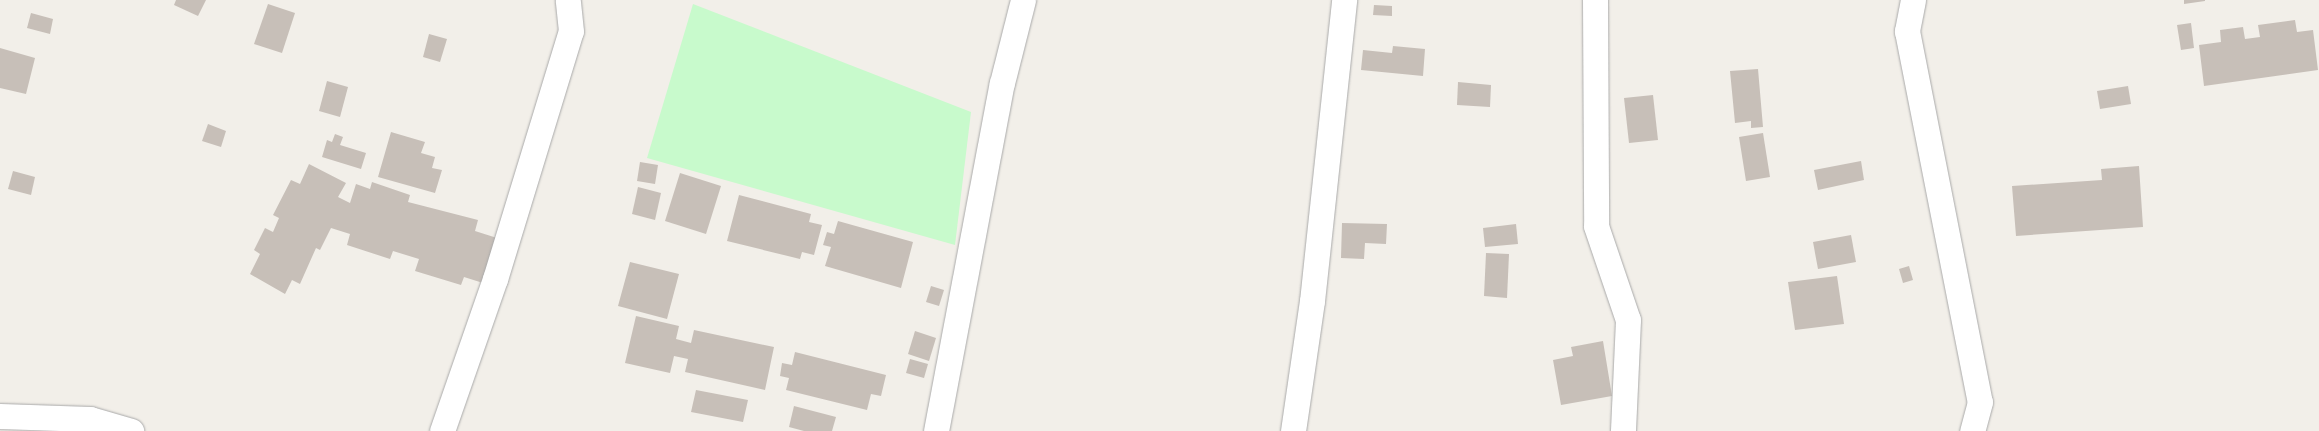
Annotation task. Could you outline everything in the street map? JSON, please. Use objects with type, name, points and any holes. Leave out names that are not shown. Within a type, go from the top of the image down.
[{"type":"street","points":[[442,431],[495,279],[571,30],[568,0]]},
{"type":"street","points":[[936,431],[1002,83],[1023,0]]},
{"type":"street","points":[[1294,431],[1312,302],[1344,0]]},
{"type":"street","points":[[1595,0],[1596,226],[1628,320],[1623,431]]},
{"type":"street","points":[[1913,0],[1908,30],[1980,402],[1972,431]]},
{"type":"street","points":[[0,416],[90,419],[131,431]]},
{"type":"green space","points":[[693,4],[971,112],[955,245],[647,158]]},
{"type":"building","points":[[176,0],[206,0],[198,16],[174,5]]},
{"type":"building","points":[[2184,0],[2205,0],[2205,1],[2184,4]]},
{"type":"building","points":[[268,4],[295,13],[282,53],[254,44]]},
{"type":"building","points":[[1374,5],[1392,6],[1392,16],[1373,15]]},
{"type":"building","points":[[31,13],[53,19],[50,34],[27,28]]},
{"type":"building","points":[[2295,20],[2297,32],[2313,30],[2318,70],[2204,86],[2199,45],[2221,42],[2220,30],[2243,27],[2245,39],[2260,37],[2258,25]]},
{"type":"building","points":[[2191,23],[2194,48],[2181,50],[2177,25]]},
{"type":"building","points":[[429,34],[447,39],[440,62],[423,57]]},
{"type":"building","points":[[1393,46],[1425,49],[1423,76],[1361,70],[1363,50],[1392,53]]},
{"type":"building","points":[[0,48],[35,58],[26,94],[0,88]]},
{"type":"building","points":[[1758,69],[1763,127],[1751,128],[1751,121],[1735,123],[1730,71]]},
{"type":"building","points":[[327,81],[348,87],[340,117],[319,111]]},
{"type":"building","points":[[1458,82],[1491,85],[1490,107],[1457,105]]},
{"type":"building","points":[[2128,86],[2131,104],[2100,109],[2097,91]]},
{"type":"building","points":[[1653,95],[1658,140],[1629,143],[1624,98]]},
{"type":"building","points":[[208,124],[226,131],[221,147],[202,141]]},
{"type":"building","points":[[391,132],[425,142],[421,153],[435,157],[432,168],[442,170],[435,193],[378,177]]},
{"type":"building","points":[[1763,133],[1770,177],[1746,181],[1739,137]]},
{"type":"building","points":[[335,134],[343,137],[340,145],[366,153],[361,169],[322,157],[327,140],[332,142]]},
{"type":"building","points":[[1861,161],[1864,180],[1818,190],[1814,170]]},
{"type":"building","points":[[640,162],[658,165],[655,184],[637,181]]},
{"type":"building","points":[[309,164],[346,183],[338,197],[350,203],[356,184],[370,189],[372,182],[410,195],[408,202],[478,220],[475,231],[497,238],[483,283],[464,277],[461,285],[415,271],[419,259],[393,251],[390,259],[347,245],[350,234],[331,228],[320,250],[316,248],[300,284],[292,280],[285,294],[250,274],[260,254],[254,250],[265,228],[273,232],[279,218],[273,215],[291,180],[300,184]]},
{"type":"building","points":[[2139,166],[2143,227],[2016,236],[2012,186],[2102,180],[2101,169]]},
{"type":"building","points":[[13,171],[35,177],[31,195],[8,189]]},
{"type":"building","points":[[680,173],[721,186],[706,234],[665,221]]},
{"type":"building","points":[[638,187],[661,193],[655,220],[632,214]]},
{"type":"building","points":[[739,195],[811,214],[809,222],[822,225],[814,255],[802,252],[800,259],[727,241]]},
{"type":"building","points":[[838,221],[913,242],[901,288],[825,266],[831,247],[823,245],[827,232],[834,234]]},
{"type":"building","points":[[1342,223],[1387,224],[1386,244],[1365,243],[1364,259],[1341,258]]},
{"type":"building","points":[[1516,224],[1518,244],[1485,247],[1483,228]]},
{"type":"building","points":[[1851,235],[1856,262],[1818,269],[1813,242]]},
{"type":"building","points":[[1486,253],[1509,254],[1507,298],[1484,296]]},
{"type":"building","points":[[630,262],[679,274],[667,319],[618,306]]},
{"type":"building","points":[[1909,266],[1913,280],[1903,283],[1899,269]]},
{"type":"building","points":[[1837,276],[1844,324],[1795,330],[1788,282]]},
{"type":"building","points":[[931,286],[944,290],[939,306],[926,302]]},
{"type":"building","points":[[636,316],[679,326],[676,339],[691,343],[694,330],[774,347],[765,390],[685,372],[688,359],[674,356],[670,373],[625,363]]},
{"type":"building","points":[[915,331],[936,338],[929,361],[908,354]]},
{"type":"building","points":[[1603,341],[1612,396],[1561,405],[1553,360],[1573,356],[1571,347]]},
{"type":"building","points":[[795,352],[886,375],[881,396],[871,394],[867,410],[786,390],[789,378],[780,376],[782,363],[792,365]]},
{"type":"building","points":[[910,359],[928,364],[924,378],[906,373]]},
{"type":"building","points":[[696,390],[748,400],[743,422],[691,412]]},
{"type":"building","points":[[794,406],[836,417],[832,431],[804,431],[789,427]]}]
